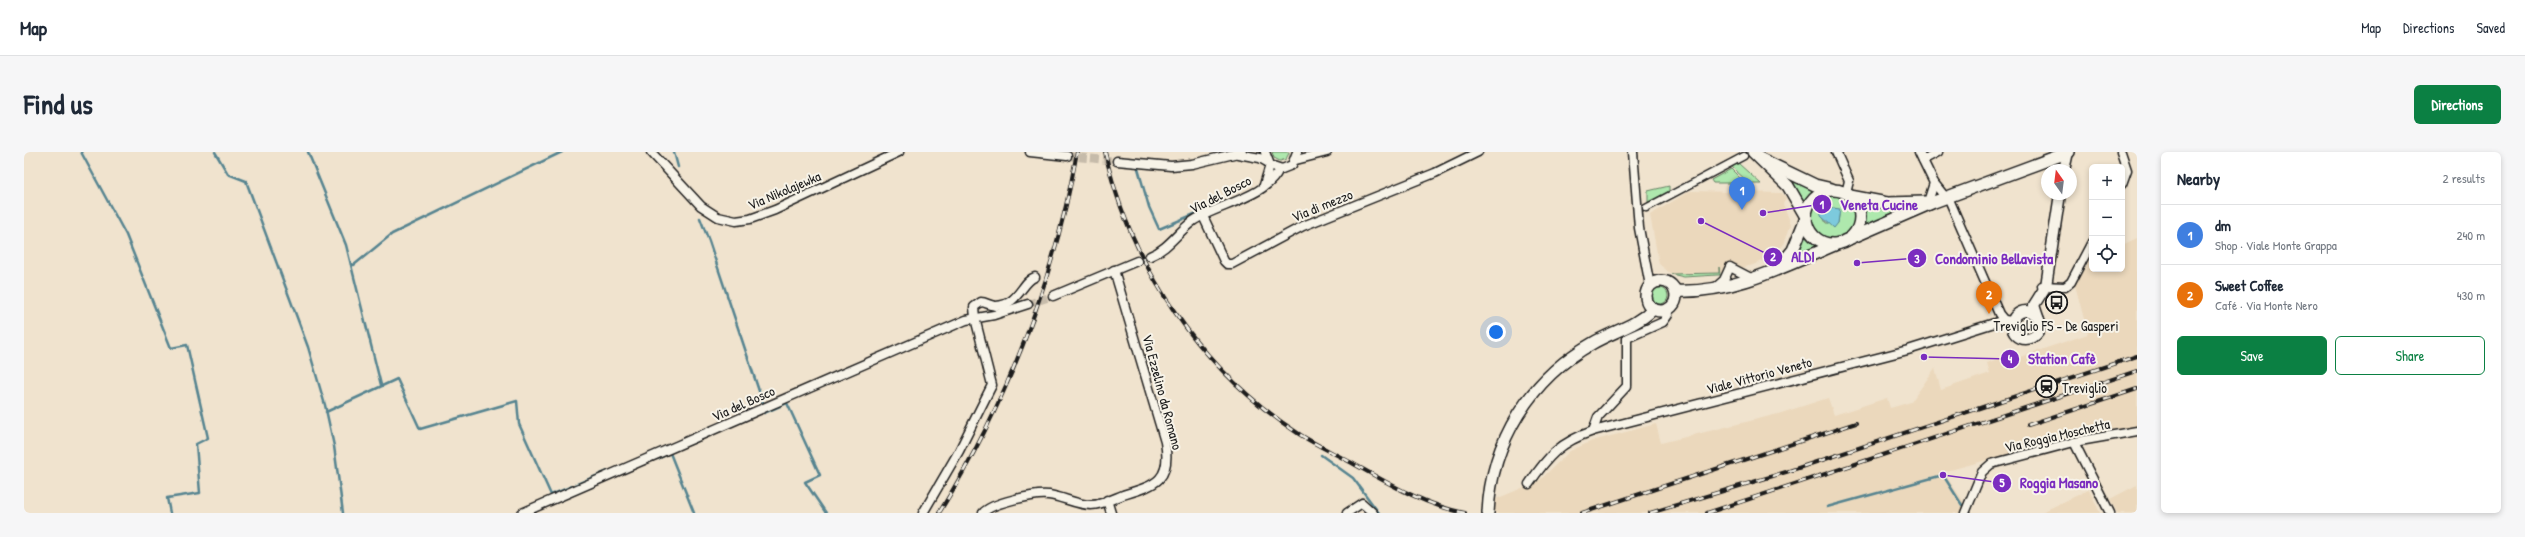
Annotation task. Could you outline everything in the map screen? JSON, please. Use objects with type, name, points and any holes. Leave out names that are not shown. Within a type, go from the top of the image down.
[{"type":"main road","points":[[1675,291],[1696,292],[1713,290],[1776,270],[1931,202],[1947,198],[2068,152]]},
{"type":"main road","points":[[1753,156],[1815,185],[1872,202],[1901,204],[1931,202]]},
{"type":"main road","points":[[1753,156],[1788,186],[1806,218]]},
{"type":"main road","points":[[1823,192],[1845,193],[1859,211],[1857,229],[1842,242],[1824,242],[1817,238],[1807,226],[1807,209],[1816,196],[1823,192]]},
{"type":"main road","points":[[1776,270],[1793,250],[1806,218]]},
{"type":"main road","points":[[1488,513],[1488,496],[1496,462],[1511,424],[1528,398],[1543,380],[1575,354],[1594,342],[1642,320],[1650,305],[1646,293],[1650,286],[1662,281],[1670,284],[1675,291]]},
{"type":"main road","points":[[1670,307],[1675,291]]},
{"type":"main road","points":[[1650,305],[1670,307],[1696,292]]},
{"type":"street","name":"Via Nikolajewka","points":[[651,152],[701,206],[718,217],[736,221],[750,219],[775,210],[899,152]]},
{"type":"street","points":[[1030,152],[1067,156]]},
{"type":"street","points":[[1265,152],[1269,163]]},
{"type":"street","points":[[1117,161],[1171,166],[1192,164],[1240,153],[1260,158],[1279,169],[1288,167],[1296,156],[1327,152]]},
{"type":"street","name":"Via di mezzo","points":[[1203,216],[1224,261],[1227,264],[1232,264],[1303,226],[1435,173],[1478,152]]},
{"type":"street","points":[[1633,152],[1639,228],[1650,286]]},
{"type":"street","points":[[1836,152],[1849,181],[1845,193]]},
{"type":"street","points":[[1919,152],[1934,183],[1947,198],[1999,314],[2008,321],[2016,334],[2028,339],[2038,333],[2040,320],[2034,305],[2045,283],[2059,200]]},
{"type":"street","points":[[1923,160],[1938,152]]},
{"type":"street","points":[[2065,164],[2068,152]]},
{"type":"street","points":[[2121,152],[2127,170],[2125,176]]},
{"type":"street","points":[[1646,208],[1753,156]]},
{"type":"street","name":"Via del Bosco","points":[[1264,185],[1269,163]]},
{"type":"street","name":"Via del Bosco","points":[[1150,256],[1164,248],[1194,221],[1257,191],[1275,177],[1279,169]]},
{"type":"street","points":[[1931,202],[1934,183]]},
{"type":"street","points":[[2045,283],[2065,287],[2071,282],[2089,248]]},
{"type":"street","points":[[1053,296],[1137,261]]},
{"type":"street","points":[[1713,290],[1724,280],[1730,267],[1751,278]]},
{"type":"street","name":"Via Ezzelino da Romano","points":[[983,513],[992,506],[1042,494],[1087,505],[1107,500],[1154,484],[1163,475],[1168,457],[1114,270]]},
{"type":"street","points":[[923,513],[962,445],[992,385],[975,318],[974,307],[978,303],[984,302],[996,306],[1017,298],[1026,283],[1035,278]]},
{"type":"street","points":[[2008,321],[2021,312],[2045,283]]},
{"type":"street","name":"Via del Bosco","points":[[522,513],[958,323],[994,315],[1028,304]]},
{"type":"street","points":[[1594,431],[1598,417],[1627,386],[1627,338],[1663,322],[1668,315],[1670,307]]},
{"type":"street","points":[[2021,312],[2032,312],[2040,320]]},
{"type":"street","name":"Viale Vittorio Veneto","points":[[1529,484],[1553,452],[1564,443],[1594,431],[1908,350],[2008,321]]},
{"type":"street","name":"Via Roggia Moschetta","points":[[1966,513],[1985,468],[1991,464],[2074,442],[2137,431]]},
{"type":"street","points":[[2074,442],[2110,513]]},
{"type":"street","points":[[1107,500],[1111,513]]},
{"type":"street","points":[[1346,513],[1362,503],[1374,513]]},
{"type":"shaded area","points":[[1690,191],[1782,193],[1786,198],[1783,204],[1791,224],[1784,244],[1772,257],[1753,265],[1719,273],[1671,274],[1659,264],[1650,215]]},
{"type":"shaded area","points":[[2137,238],[2137,426],[2067,438],[1943,472],[1964,502],[1960,513],[1495,513],[1496,499],[1539,481],[1570,451],[1592,441],[1656,424],[1661,443],[1778,414],[1828,398],[1834,415],[1887,398],[1890,408],[1911,402],[1935,368],[1941,390],[1990,373],[1987,363],[2003,357],[2017,358],[2088,334],[2075,285],[2089,261],[2089,272],[2125,272],[2125,244]]},
{"type":"shaded area","points":[[2137,485],[2137,513],[2117,513],[2110,499]]},
{"type":"shaded area","points":[[2089,489],[2100,513],[2040,513],[2078,495]]},
{"type":"green space","points":[[1272,152],[1289,153],[1286,159],[1280,161],[1274,158]]},
{"type":"green space","points":[[1738,163],[1761,184],[1750,184],[1732,167]]},
{"type":"green space","points":[[1731,169],[1745,183],[1713,183],[1711,180]]},
{"type":"green space","points":[[1797,181],[1815,190],[1805,202],[1793,184]]},
{"type":"green space","points":[[1669,186],[1669,191],[1648,202],[1648,191]]},
{"type":"green space","points":[[1836,194],[1849,201],[1853,206],[1855,218],[1853,227],[1849,232],[1838,239],[1827,239],[1818,233],[1812,224],[1810,213],[1813,203],[1821,196]],"holes":[[[1835,208],[1839,215],[1838,223],[1826,223],[1821,213]]]},
{"type":"green space","points":[[1862,203],[1911,208],[1862,228]]},
{"type":"green space","points":[[1805,237],[1819,248],[1796,256]]},
{"type":"green space","points":[[1719,267],[1720,275],[1684,277],[1671,274],[1719,273]]},
{"type":"green space","points":[[1660,288],[1667,293],[1668,296],[1663,303],[1660,304],[1653,299],[1652,296],[1657,289]]},
{"type":"water","points":[[1833,208],[1840,209],[1838,223],[1834,228],[1821,216],[1821,213]]},
{"type":"waterway","points":[[81,152],[126,235],[171,348],[187,345],[208,438],[196,444],[200,493],[167,498],[170,513]]},
{"type":"waterway","points":[[215,152],[228,174],[246,181],[308,347],[325,405],[334,446],[343,513]]},
{"type":"waterway","points":[[308,152],[346,245],[381,385]]},
{"type":"waterway","points":[[351,264],[354,265],[392,234],[562,152]]},
{"type":"waterway","points":[[674,152],[678,167]]},
{"type":"waterway","points":[[1137,165],[1149,207],[1159,229],[1204,210]]},
{"type":"waterway","points":[[700,218],[763,403]]},
{"type":"waterway","points":[[326,412],[397,379],[420,429],[517,401],[519,424],[551,495],[608,471]]},
{"type":"waterway","points":[[764,413],[787,403],[820,475],[805,482],[826,513]]},
{"type":"waterway","points":[[657,459],[670,453],[694,513]]},
{"type":"waterway","points":[[1321,455],[1353,478],[1379,513]]},
{"type":"waterway","points":[[1827,507],[1943,475],[1962,505]]},
{"type":"tunnel","points":[[1067,156],[1117,161]]},
{"type":"tunnel","points":[[1137,261],[1150,256]]},
{"type":"tunnel","points":[[1028,304],[1053,296]]},
{"type":"railway","points":[[939,513],[964,471],[986,428],[1025,339],[1055,247],[1077,152]]},
{"type":"railway","points":[[1105,152],[1117,194],[1132,235],[1152,275],[1175,312],[1201,347],[1231,379],[1263,408],[1312,442],[1393,486],[1421,499],[1435,505],[1465,513]]},
{"type":"railway","points":[[1650,513],[1786,472],[2137,356]]},
{"type":"railway","points":[[1707,513],[2137,371]]},
{"type":"railway","points":[[2028,425],[2137,389]]},
{"type":"railway","points":[[1582,513],[1856,423]]},
{"type":"place","name":"dm","points":[[1742,210]]},
{"type":"place","name":"Veneta Cucine","points":[[1763,213]]},
{"type":"place","name":"ALDI","points":[[1701,221]]},
{"type":"place","name":"Condominio Bellavista","points":[[1857,263]]},
{"type":"place","name":"Treviglio FS - De Gasperi","points":[[2056,303]]},
{"type":"place","name":"Sweet Coffee","points":[[1989,314]]},
{"type":"place","name":"Station Cafè","points":[[1924,357]]},
{"type":"place","name":"Treviglio","points":[[2047,387]]},
{"type":"place","name":"Roggia Masano","points":[[1943,475]]}]
